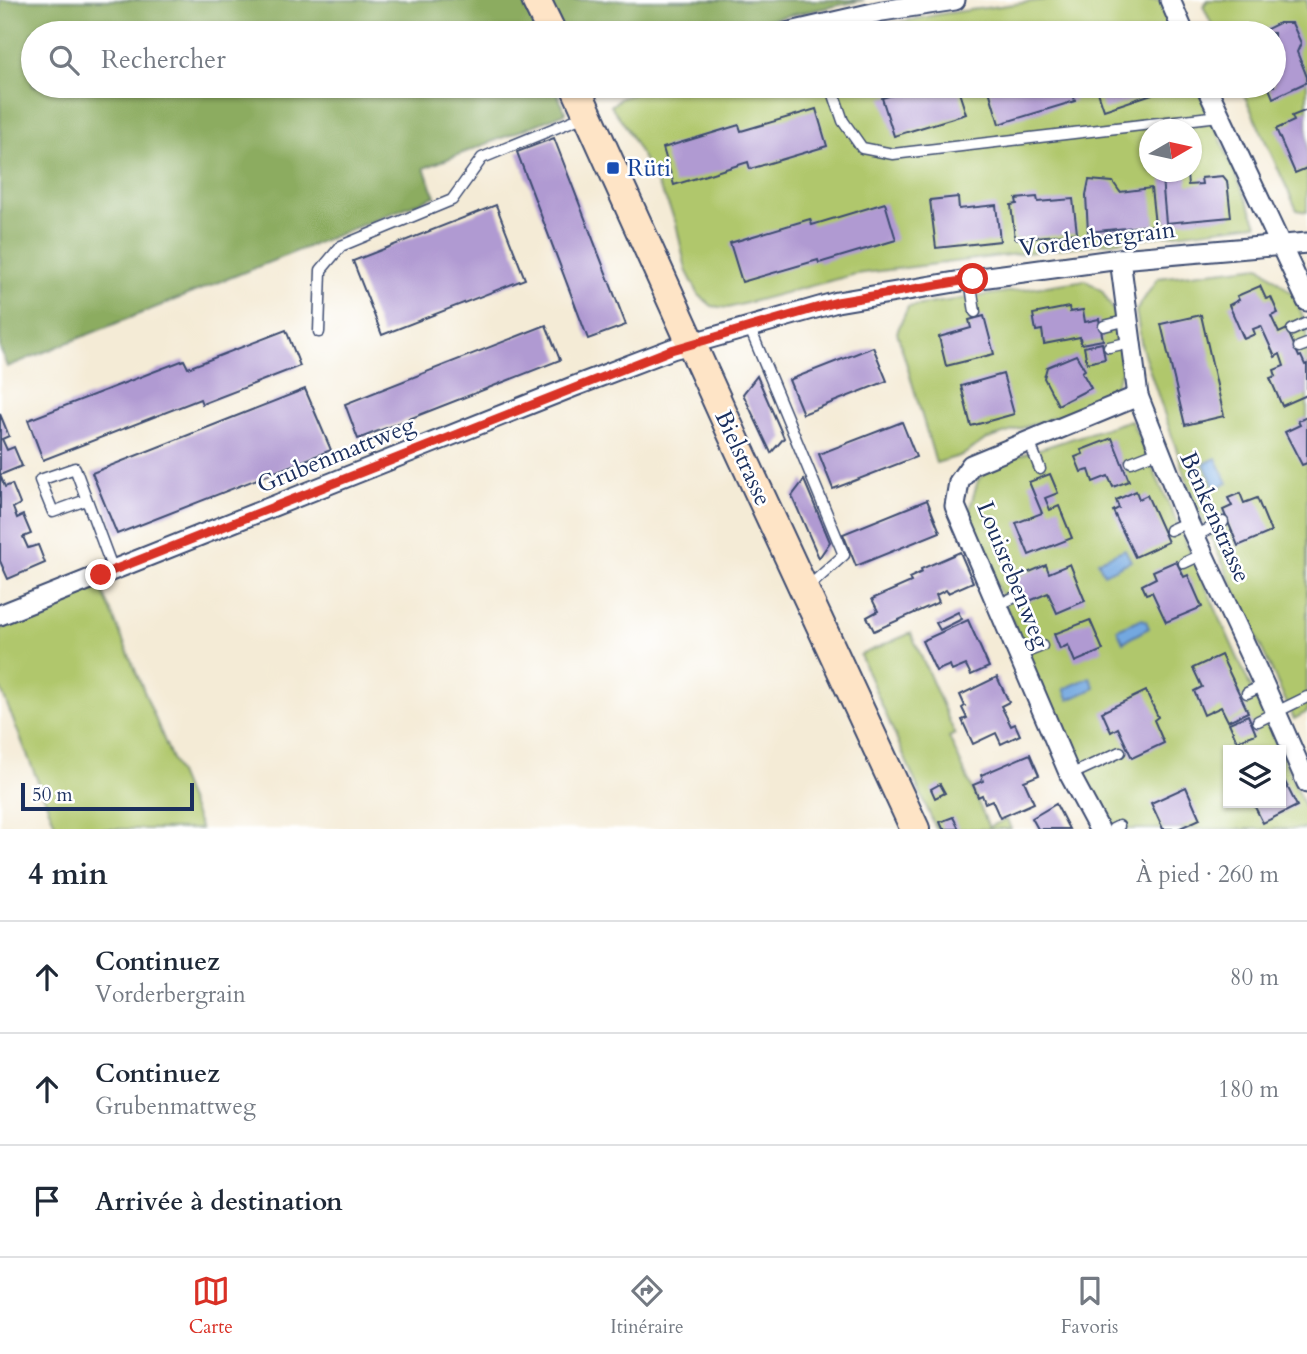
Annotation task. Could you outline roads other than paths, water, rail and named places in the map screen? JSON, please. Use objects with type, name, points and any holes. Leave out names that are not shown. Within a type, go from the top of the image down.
[{"type":"main road","points":[[536,0],[546,21]]},
{"type":"main road","name":"Bielstrasse","points":[[580,98],[915,829]]},
{"type":"street","points":[[849,21],[883,10],[955,0]]},
{"type":"street","points":[[1170,0],[1179,21]]},
{"type":"street","points":[[1211,98],[1307,301]]},
{"type":"street","name":"Vorderbergrain","points":[[691,344],[837,302],[970,280],[1121,259],[1307,243]]},
{"type":"street","name":"Benkenstrasse","points":[[1121,259],[1138,396],[1256,689],[1276,712],[1307,783]]},
{"type":"street","name":"Grubenmattweg","points":[[0,615],[575,386],[691,344]]},
{"type":"street","name":"Louisrebenweg","points":[[1099,829],[1070,775],[1019,655],[1006,601],[955,506],[959,482],[971,465],[1138,396]]},
{"type":"lane","points":[[835,98],[843,121],[862,148],[893,153],[1219,116]]},
{"type":"lane","points":[[319,332],[321,270],[341,246],[452,200],[482,158],[588,115]]},
{"type":"lane","points":[[970,280],[975,312]]},
{"type":"lane","points":[[1104,326],[1128,320]]},
{"type":"lane","points":[[1292,330],[1307,323]]},
{"type":"lane","points":[[749,327],[844,555],[804,590]]},
{"type":"lane","points":[[1109,347],[1131,342]]},
{"type":"lane","points":[[1029,441],[1040,469]]},
{"type":"lane","points":[[1131,462],[1160,451]]},
{"type":"lane","points":[[86,500],[53,512],[40,480],[75,468],[113,570]]},
{"type":"lane","points":[[1170,530],[1191,529],[1223,522]]},
{"type":"lane","points":[[1184,563],[1203,554]]},
{"type":"lane","points":[[1019,655],[1042,646]]},
{"type":"lane","points":[[1258,721],[1307,697]]},
{"type":"lane","points":[[1070,775],[1120,752]]},
{"type":"water","points":[[1216,458],[1228,483],[1215,488],[1204,464]]},
{"type":"water","points":[[1125,549],[1131,561],[1104,574],[1098,561]]},
{"type":"water","points":[[1141,619],[1146,621],[1149,628],[1123,642],[1117,629]]},
{"type":"water","points":[[1090,677],[1095,688],[1069,700],[1064,689]]},
{"type":"place","name":"Rüti","points":[[613,168]]}]
